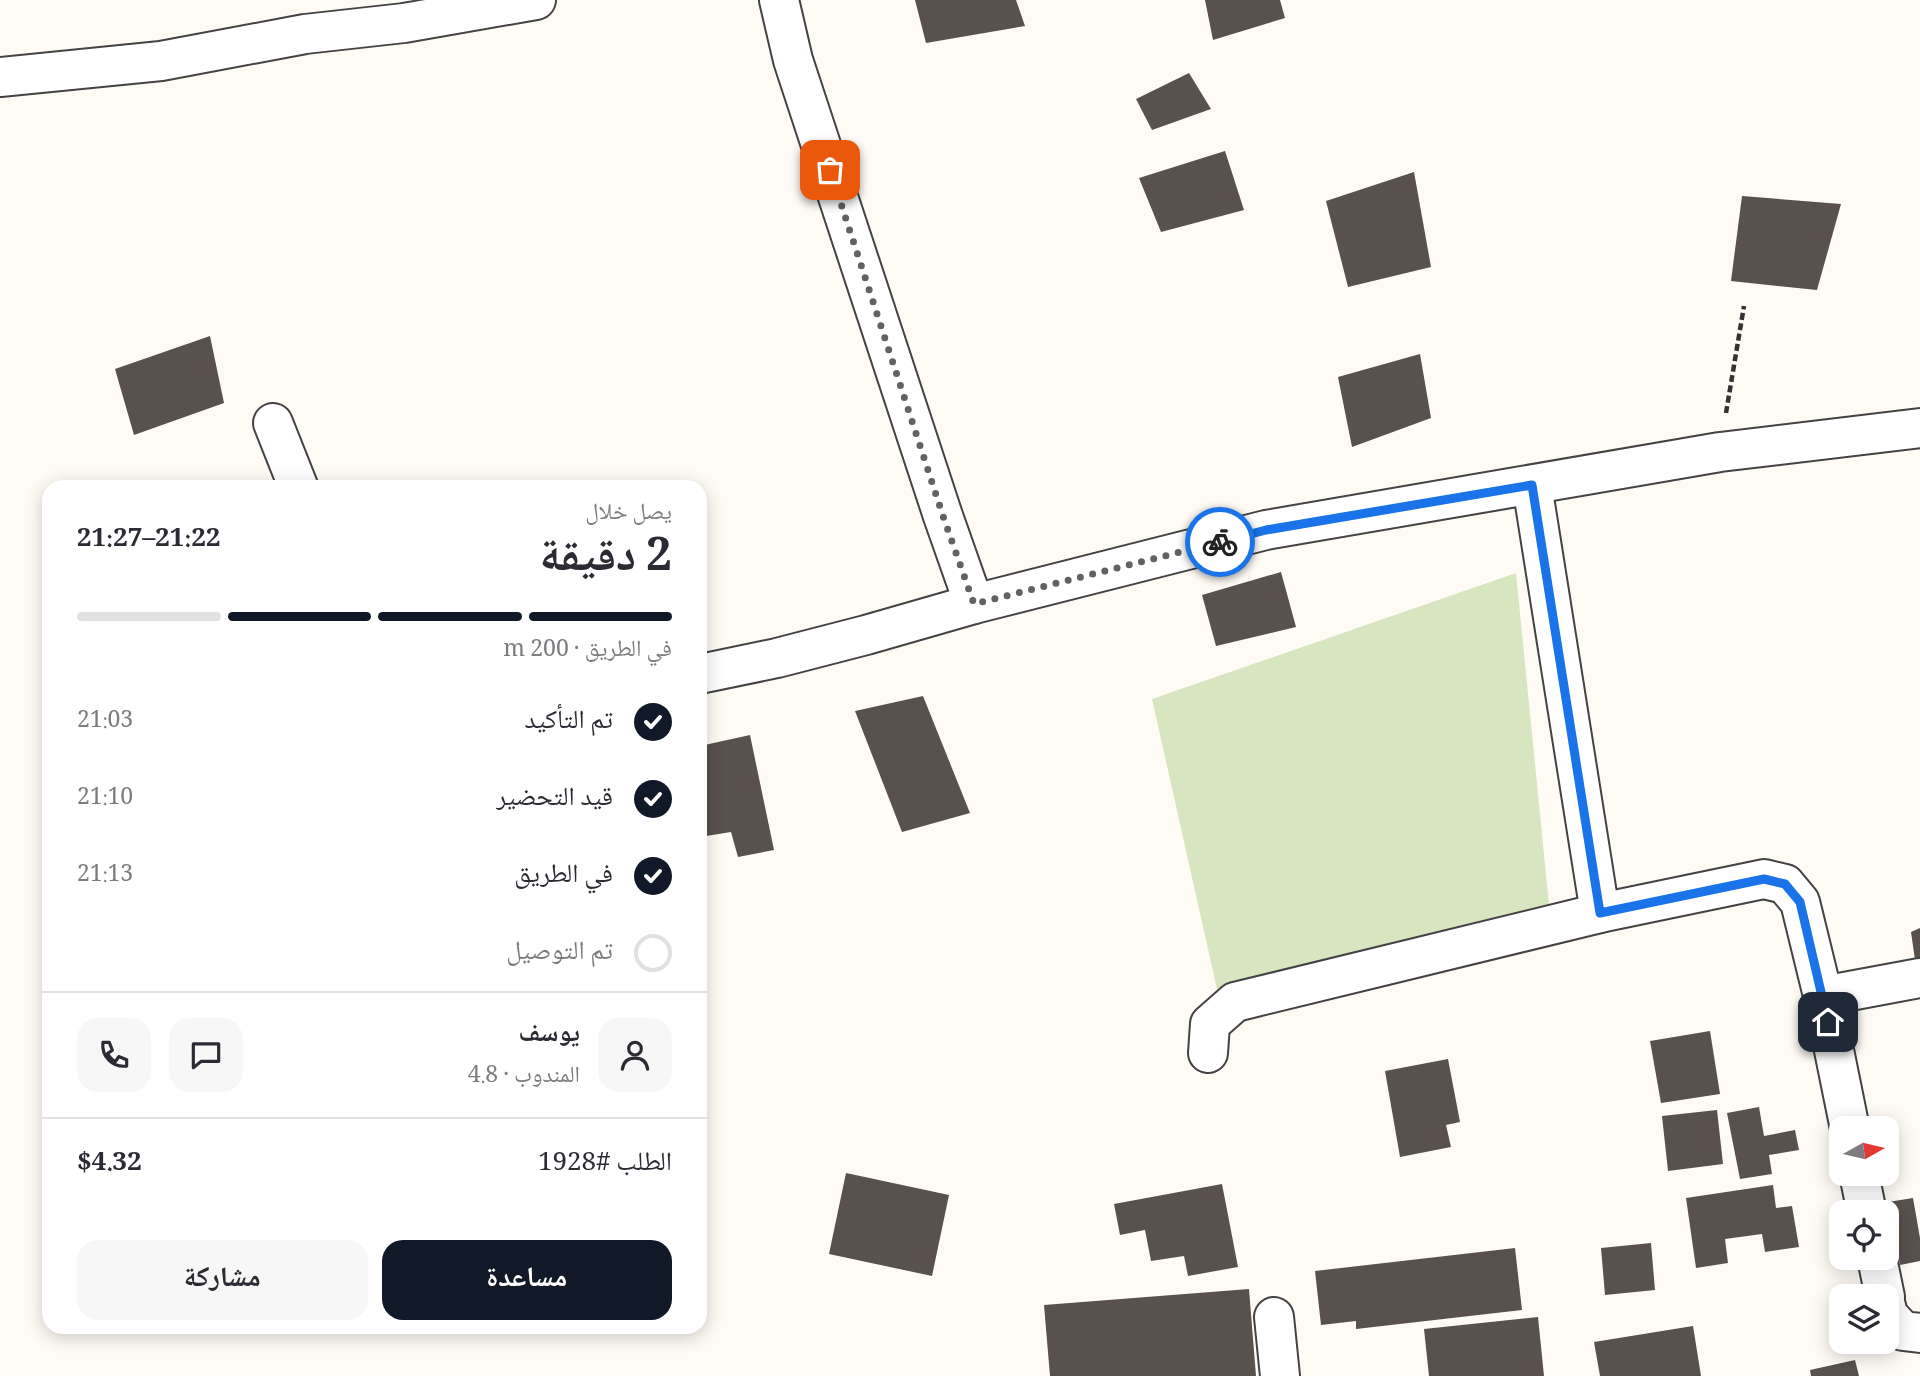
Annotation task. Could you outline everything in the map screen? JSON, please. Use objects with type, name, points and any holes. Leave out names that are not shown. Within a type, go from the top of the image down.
[{"type":"street","points":[[0,77],[161,61],[305,34],[404,23],[536,0]]},
{"type":"street","points":[[779,0],[793,60],[974,604]]},
{"type":"street","points":[[273,424],[296,480]]},
{"type":"street","points":[[707,672],[802,652],[974,604],[1266,530],[1720,452],[1920,428]]},
{"type":"street","points":[[1532,485],[1600,913]]},
{"type":"street","points":[[1208,1054],[1210,1024],[1235,1002],[1600,913],[1764,879],[1785,884],[1800,902],[1823,996],[1847,1116]]},
{"type":"street","points":[[1823,996],[1920,978]]},
{"type":"street","points":[[1274,1317],[1280,1376]]},
{"type":"street","points":[[1899,1327],[1903,1331],[1920,1333]]},
{"type":"path","points":[[1720,452],[1744,306]]},
{"type":"green space","points":[[1516,573],[1549,905],[1217,989],[1152,699]]},
{"type":"building","points":[[915,0],[1016,0],[1025,26],[926,43]]},
{"type":"building","points":[[1205,0],[1280,0],[1285,18],[1213,40]]},
{"type":"building","points":[[1189,73],[1211,109],[1152,130],[1136,99]]},
{"type":"building","points":[[1225,151],[1244,210],[1161,232],[1139,178]]},
{"type":"building","points":[[1414,172],[1431,267],[1348,287],[1326,201]]},
{"type":"building","points":[[1742,196],[1841,204],[1817,290],[1731,281]]},
{"type":"building","points":[[210,336],[224,403],[134,435],[115,369]]},
{"type":"building","points":[[1420,354],[1431,418],[1352,447],[1338,377]]},
{"type":"building","points":[[1281,572],[1296,627],[1216,646],[1202,595]]},
{"type":"building","points":[[923,696],[970,813],[902,832],[855,711]]},
{"type":"building","points":[[750,735],[774,850],[738,857],[731,832],[707,836],[707,744]]},
{"type":"building","points":[[1920,928],[1920,959],[1915,960],[1911,932]]},
{"type":"building","points":[[1710,1031],[1720,1094],[1661,1103],[1650,1041]]},
{"type":"building","points":[[1448,1059],[1460,1122],[1446,1125],[1451,1147],[1400,1157],[1385,1071]]},
{"type":"building","points":[[1759,1107],[1764,1136],[1795,1130],[1799,1150],[1769,1155],[1772,1174],[1740,1179],[1727,1113]]},
{"type":"building","points":[[1717,1110],[1723,1164],[1668,1171],[1662,1116]]},
{"type":"building","points":[[846,1173],[949,1195],[932,1276],[829,1254]]},
{"type":"building","points":[[1222,1184],[1238,1267],[1188,1276],[1184,1256],[1151,1261],[1145,1230],[1120,1235],[1114,1204]]},
{"type":"building","points":[[1773,1185],[1776,1208],[1792,1206],[1799,1247],[1765,1252],[1762,1234],[1725,1239],[1728,1263],[1696,1268],[1686,1198]]},
{"type":"building","points":[[1913,1198],[1920,1238],[1920,1261],[1900,1265],[1899,1260],[1899,1200]]},
{"type":"building","points":[[1651,1243],[1655,1290],[1605,1295],[1601,1248]]},
{"type":"building","points":[[1515,1248],[1522,1310],[1356,1329],[1356,1321],[1321,1325],[1315,1271]]},
{"type":"building","points":[[1249,1289],[1256,1376],[1050,1376],[1044,1305]]},
{"type":"building","points":[[1538,1317],[1544,1376],[1429,1376],[1424,1329]]},
{"type":"building","points":[[1693,1326],[1701,1376],[1600,1376],[1594,1342]]},
{"type":"building","points":[[1855,1360],[1859,1376],[1811,1376],[1810,1370]]},
{"type":"way so far","points":[[830,170],[974,604],[1220,542]]},
{"type":"route","points":[[1220,542],[1266,530],[1532,485],[1600,913],[1764,879],[1785,884],[1800,902],[1828,1022]]}]
